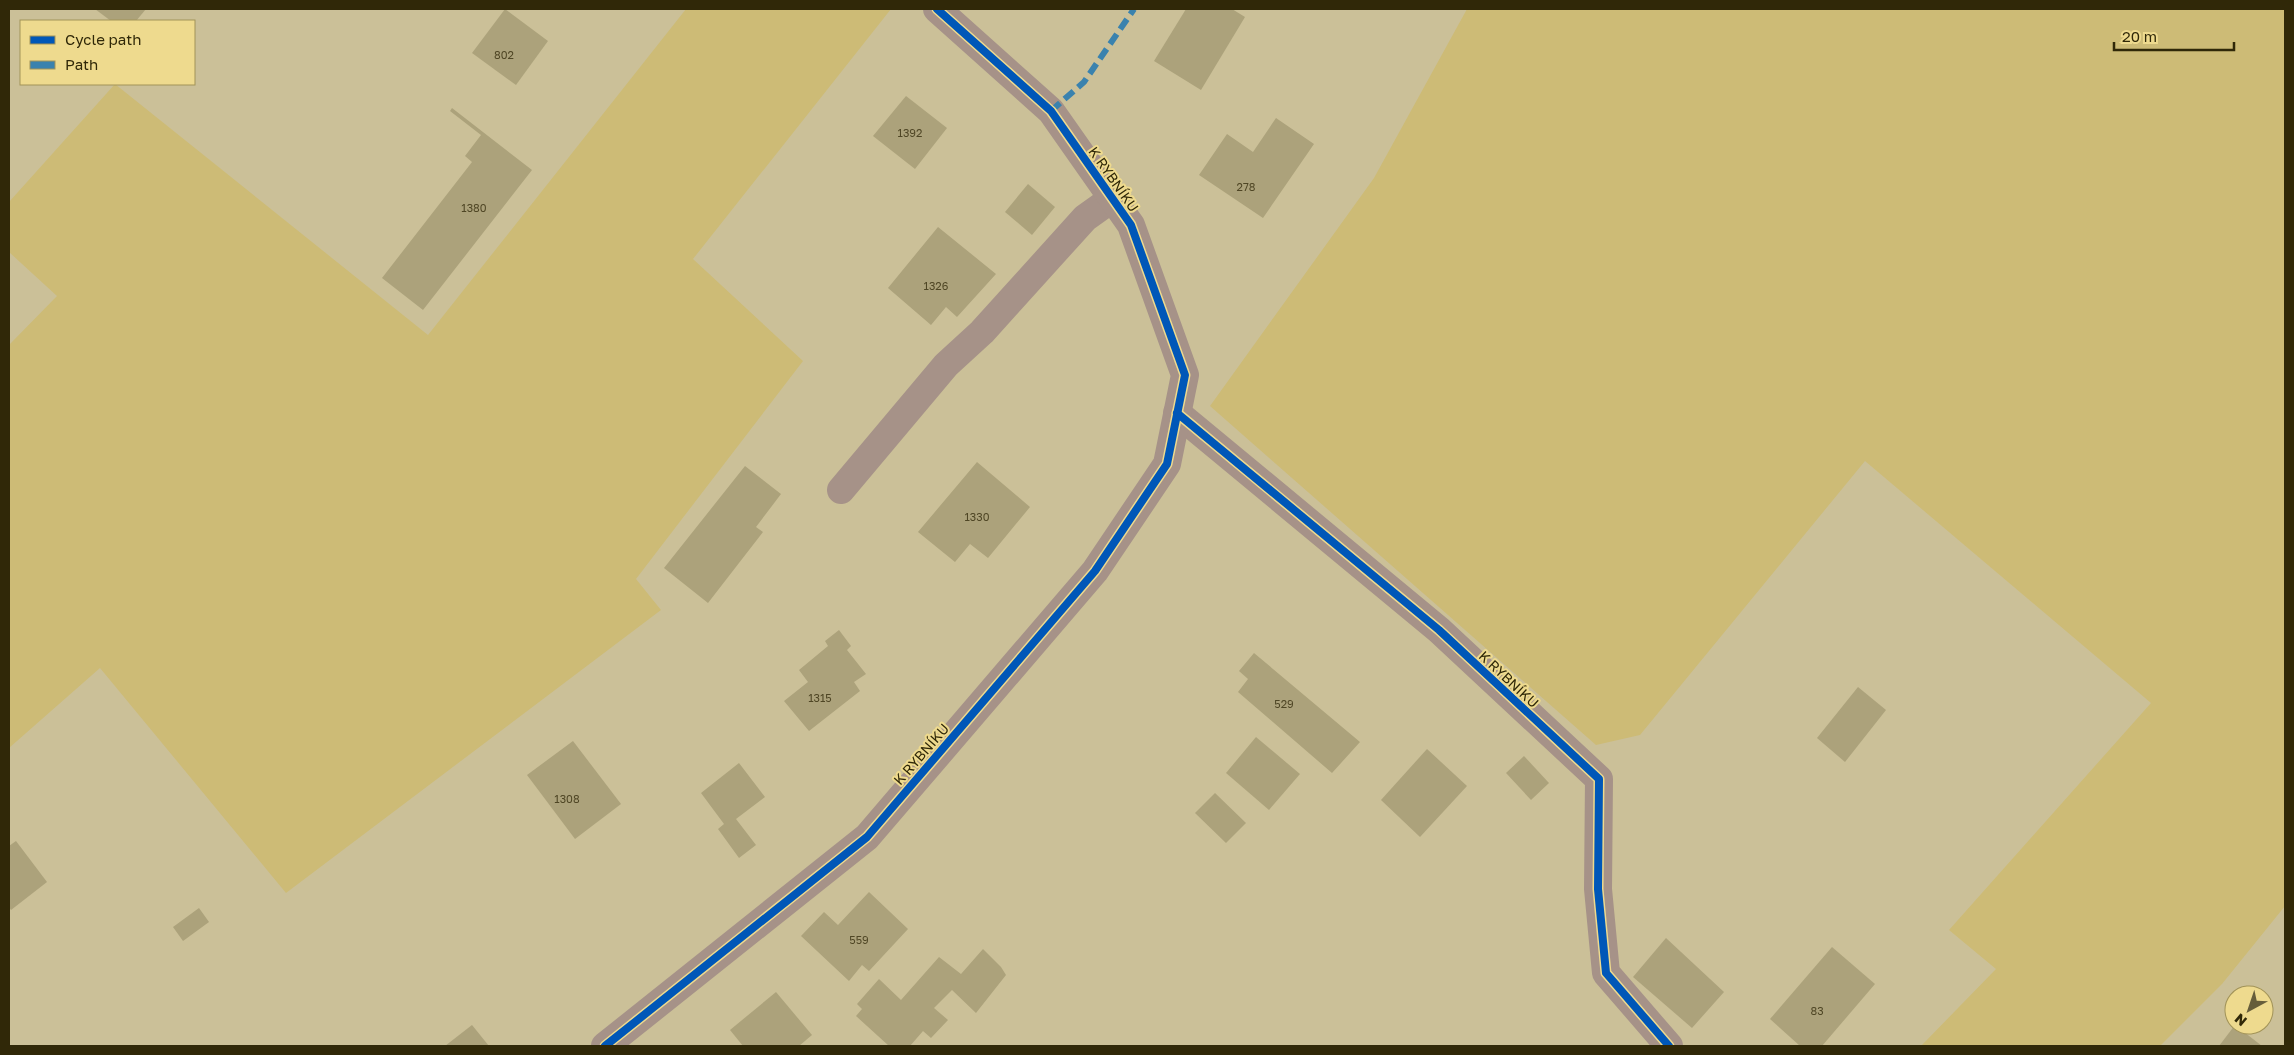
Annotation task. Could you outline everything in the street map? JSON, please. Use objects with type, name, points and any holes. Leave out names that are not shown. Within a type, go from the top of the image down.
[{"type":"street","name":"K RYBNÍKU","points":[[605,1046],[867,836],[1095,571],[1167,464],[1185,375],[1131,225],[1051,111],[937,9]]},
{"type":"street","points":[[842,490],[946,364],[982,332],[1084,218],[1113,198]]},
{"type":"street","name":"K RYBNÍKU","points":[[1177,413],[1439,630],[1598,779],[1598,889],[1606,973],[1669,1046]]},
{"type":"shaded area","points":[[686,9],[891,9],[693,259],[803,361],[636,579],[661,610],[286,893],[100,668],[9,748],[9,345],[57,296],[9,252],[9,202],[114,85],[428,335]]},
{"type":"shaded area","points":[[1467,9],[2285,9],[2285,906],[2222,984],[2160,1046],[1921,1046],[1996,969],[1949,930],[2151,703],[1865,461],[1640,735],[1596,745],[1210,406],[1374,178]]},
{"type":"building","points":[[95,9],[146,9],[137,20],[110,20]]},
{"type":"building","points":[[505,9],[548,41],[516,85],[472,53]]},
{"type":"building","points":[[1186,9],[1232,9],[1245,17],[1201,90],[1154,61]]},
{"type":"building","points":[[906,96],[947,128],[915,169],[873,136]]},
{"type":"building","points":[[452,108],[532,170],[423,310],[382,278],[472,162],[465,156],[481,135],[450,111]]},
{"type":"building","points":[[1276,118],[1314,144],[1263,218],[1199,175],[1227,134],[1253,152]]},
{"type":"building","points":[[1028,184],[1055,207],[1032,235],[1005,212]]},
{"type":"building","points":[[938,227],[996,274],[957,317],[946,307],[931,325],[888,288]]},
{"type":"building","points":[[977,462],[1030,507],[988,558],[970,544],[955,562],[918,532]]},
{"type":"building","points":[[745,466],[781,494],[756,527],[763,532],[708,603],[664,568]]},
{"type":"building","points":[[839,630],[851,646],[847,650],[866,674],[854,682],[860,691],[809,731],[784,701],[808,682],[799,670],[828,646],[825,641]]},
{"type":"building","points":[[1254,653],[1360,742],[1332,773],[1238,692],[1248,679],[1239,671]]},
{"type":"building","points":[[1858,687],[1886,710],[1845,762],[1817,738]]},
{"type":"building","points":[[1256,737],[1300,774],[1269,810],[1226,773]]},
{"type":"building","points":[[573,741],[621,804],[575,839],[527,775]]},
{"type":"building","points":[[1427,749],[1467,786],[1420,837],[1381,800]]},
{"type":"building","points":[[1524,756],[1549,783],[1531,800],[1506,773]]},
{"type":"building","points":[[739,763],[765,797],[736,819],[756,845],[739,858],[718,829],[724,824],[701,793]]},
{"type":"building","points":[[1215,793],[1246,823],[1226,843],[1195,813]]},
{"type":"building","points":[[16,841],[47,882],[11,910],[9,907],[9,846]]},
{"type":"building","points":[[869,892],[908,929],[869,971],[862,965],[849,981],[801,936],[824,912],[838,925]]},
{"type":"building","points":[[199,908],[209,922],[183,941],[173,927]]},
{"type":"building","points":[[1666,938],[1724,992],[1692,1028],[1633,977]]},
{"type":"building","points":[[1832,947],[1875,984],[1822,1046],[1800,1046],[1770,1019]]},
{"type":"building","points":[[983,949],[1001,967],[1006,975],[976,1013],[952,990],[934,1008],[948,1020],[931,1038],[923,1031],[910,1046],[889,1046],[856,1016],[862,1009],[857,1004],[879,979],[901,1000],[939,957],[961,974]]},
{"type":"building","points":[[776,992],[812,1035],[799,1046],[743,1046],[730,1030]]},
{"type":"building","points":[[472,1025],[489,1046],[445,1046]]},
{"type":"building","points":[[2227,1035],[2248,1035],[2262,1046],[2219,1046]]},
{"type":"marked path","points":[[1051,111],[1084,82],[1134,9]]},
{"type":"cycle path","points":[[605,1046],[867,837],[1095,571],[1167,464],[1185,375],[1131,225],[1051,111],[937,9]]},
{"type":"cycle path","points":[[1177,413],[1439,630],[1599,779],[1598,889],[1606,973],[1669,1046]]}]
